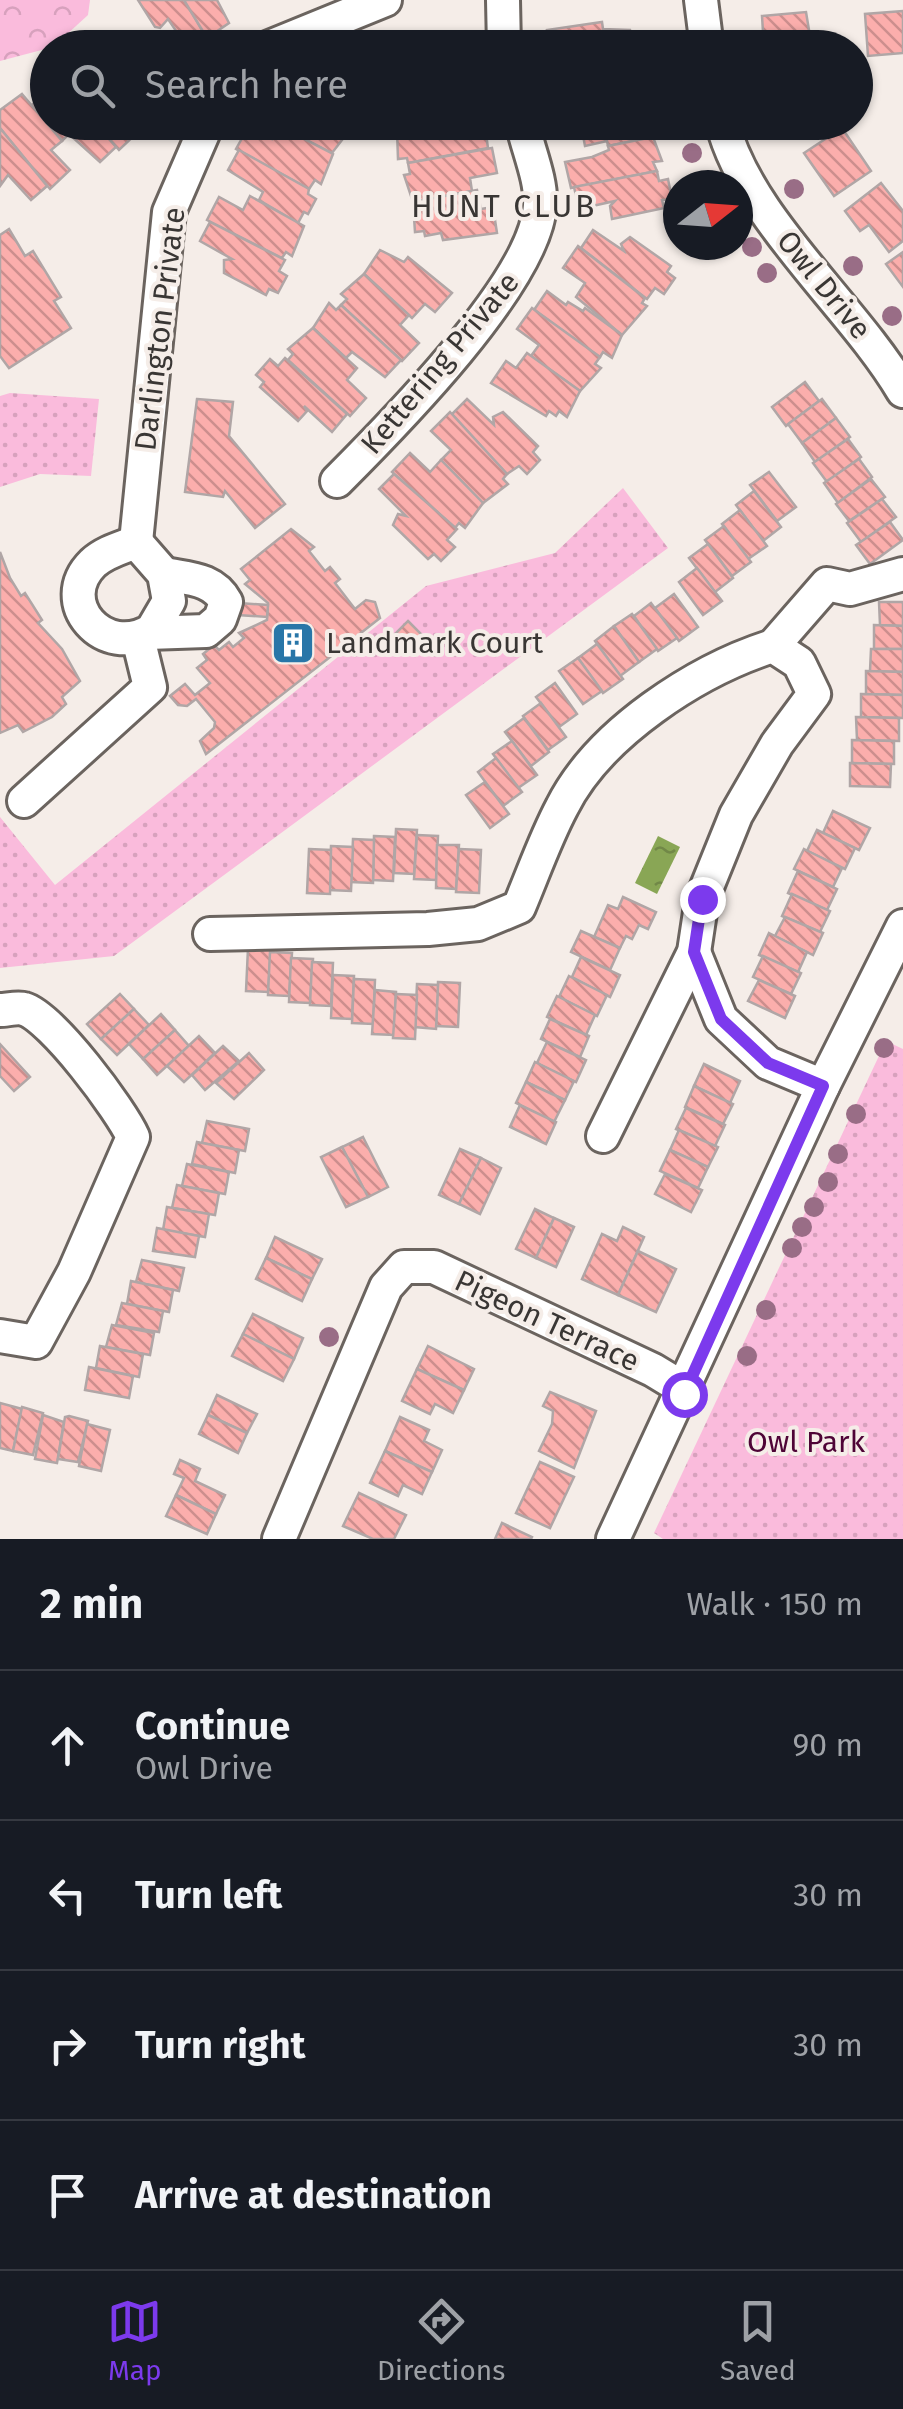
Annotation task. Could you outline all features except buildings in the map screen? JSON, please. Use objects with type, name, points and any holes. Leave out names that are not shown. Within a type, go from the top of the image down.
[{"type":"street","points":[[311,30],[385,0]]},
{"type":"street","points":[[504,0],[504,30]]},
{"type":"street","points":[[701,0],[705,30]]},
{"type":"street","name":"Darlington Private","points":[[136,542],[169,212],[200,140]]},
{"type":"street","name":"Kettering Private","points":[[337,481],[412,406],[525,262],[541,204],[526,140]]},
{"type":"street","name":"Owl Drive","points":[[727,140],[779,230],[886,363],[903,391]]},
{"type":"street","points":[[143,636],[160,622],[169,602],[164,574],[136,542],[96,560],[85,572],[80,594],[82,611],[100,632],[121,640],[206,631],[220,619],[226,602],[218,588],[164,574]]},
{"type":"street","points":[[210,934],[428,929],[478,924],[519,907],[563,803],[609,746],[672,692],[729,660],[773,646],[826,584],[850,588],[903,574]]},
{"type":"street","points":[[24,801],[150,687],[143,636]]},
{"type":"street","points":[[603,1136],[694,952],[702,899],[736,815],[814,694],[799,662],[773,646]]},
{"type":"street","points":[[612,1539],[686,1390],[823,1086],[903,926]]},
{"type":"street","points":[[694,952],[721,1019],[768,1063],[823,1086]]},
{"type":"street","points":[[0,1010],[24,1008],[48,1026],[122,1111],[132,1137],[74,1272],[36,1342],[0,1336]]},
{"type":"street","name":"Pigeon Terrace","points":[[279,1539],[386,1287],[404,1267],[434,1267],[653,1370],[686,1390]]},
{"type":"green space","points":[[0,0],[90,0],[88,15],[72,30],[30,30],[30,53],[0,61]]},
{"type":"green space","points":[[10,393],[99,399],[91,476],[40,474],[0,487],[0,396]]},
{"type":"green space","points":[[623,488],[668,548],[114,956],[0,968],[0,817],[55,885],[426,586],[555,553]]},
{"type":"green space","name":"Owl Park","points":[[886,1041],[903,1049],[903,1539],[663,1539],[654,1533]]},
{"type":"water","points":[[658,836],[680,847],[657,894],[635,883]]},
{"type":"place","name":"Landmark Court","points":[[293,643]]},
{"type":"district","name":"HUNT CLUB","points":[[504,206]]},
{"type":"route","points":[[684,1394],[823,1086],[768,1063],[721,1019],[694,952],[702,899]]}]
